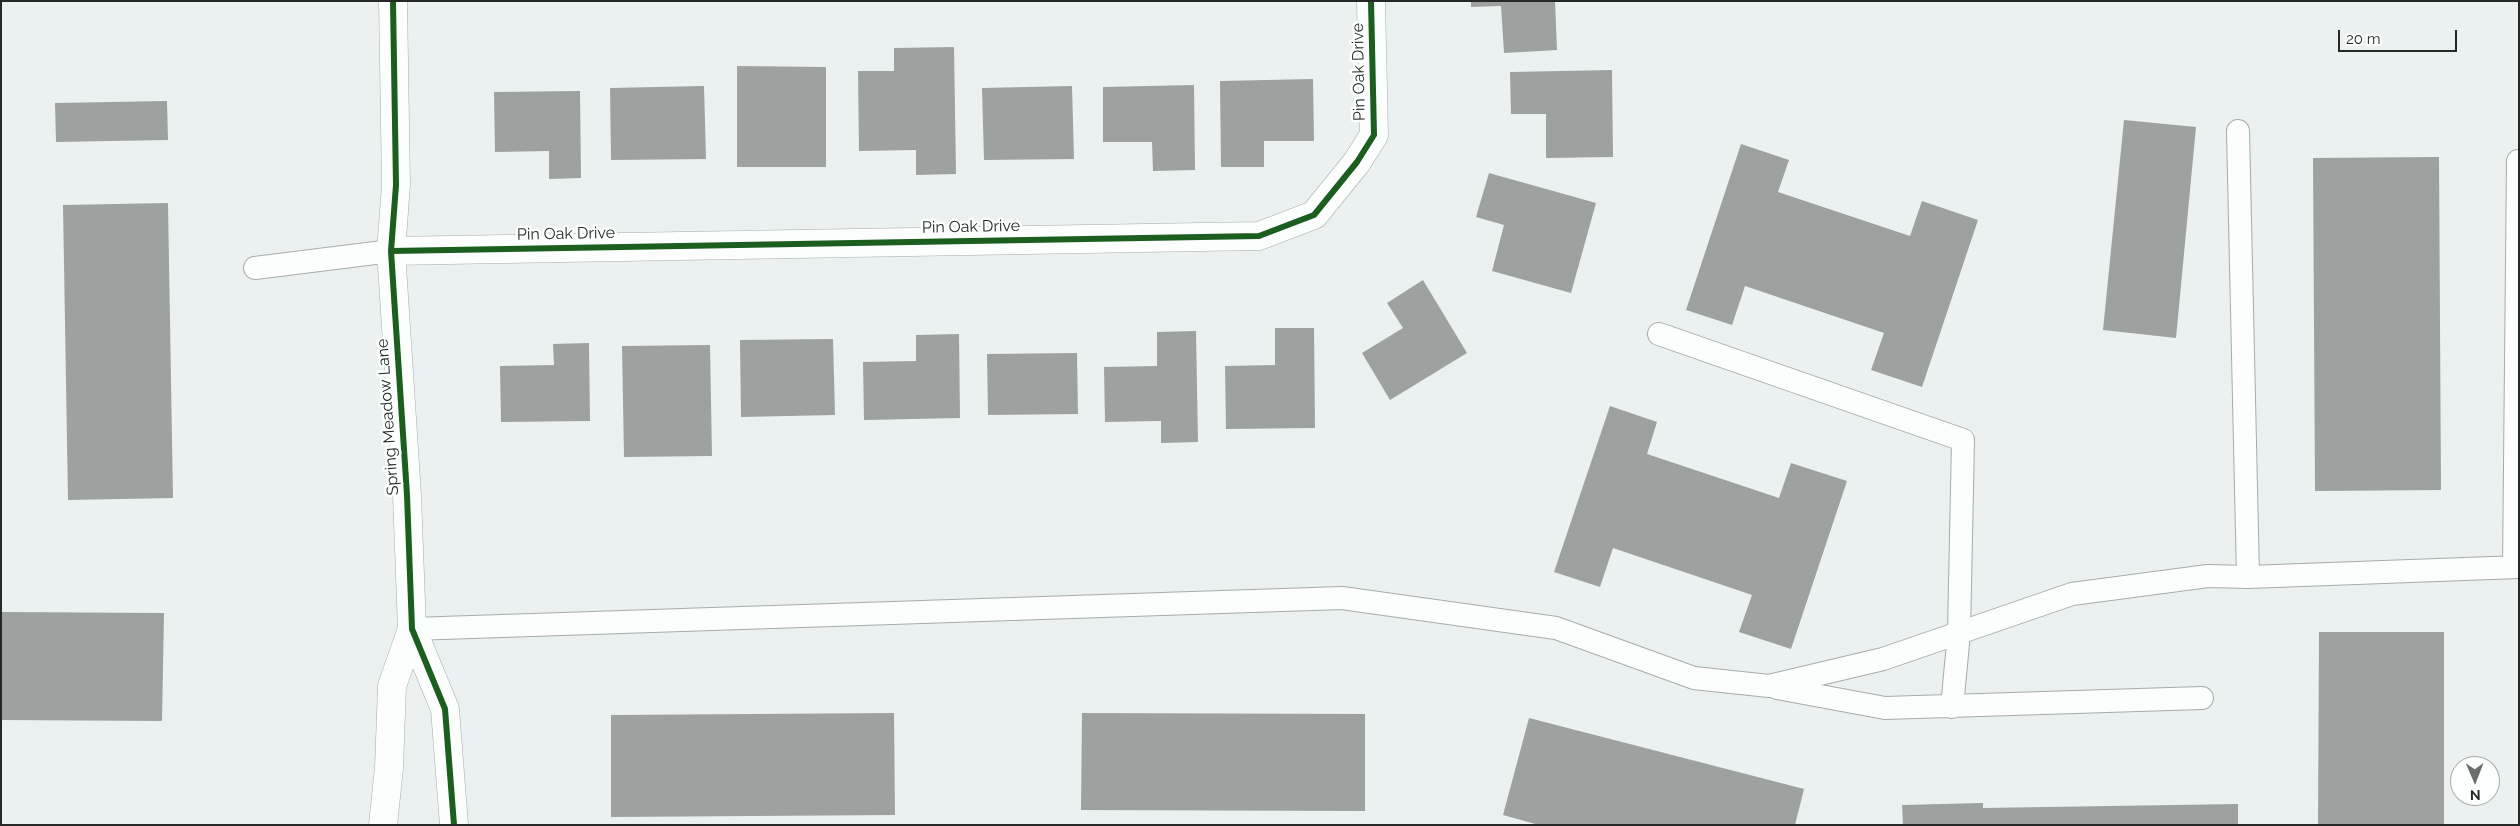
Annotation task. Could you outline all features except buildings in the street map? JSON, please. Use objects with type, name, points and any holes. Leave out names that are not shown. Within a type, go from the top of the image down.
[{"type":"street","name":"Spring Meadow Lane","points":[[393,1],[396,185],[391,251],[412,628],[445,708],[454,825]]},
{"type":"street","name":"Pin Oak Drive","points":[[391,251],[1259,236],[1314,215],[1357,162],[1374,135],[1371,1]]},
{"type":"street","name":"Spring Meadow Lane","points":[[383,825],[389,768],[392,686],[412,628]]},
{"type":"lane","points":[[2238,131],[2248,577]]},
{"type":"lane","points":[[1768,686],[1883,659],[2072,594],[2208,576],[2248,577],[2516,567],[2518,161]]},
{"type":"lane","points":[[255,268],[391,251]]},
{"type":"lane","points":[[1659,334],[1963,440],[1959,633],[1952,707]]},
{"type":"lane","points":[[412,628],[1342,598],[1556,628],[1694,678],[1768,686],[1885,708],[2202,698]]},
{"type":"cycle path","points":[[393,1],[396,185],[391,251],[407,495],[412,629],[445,709],[454,825]]},
{"type":"cycle path","points":[[391,251],[1259,236],[1314,215],[1357,162],[1374,135],[1371,1]]}]
